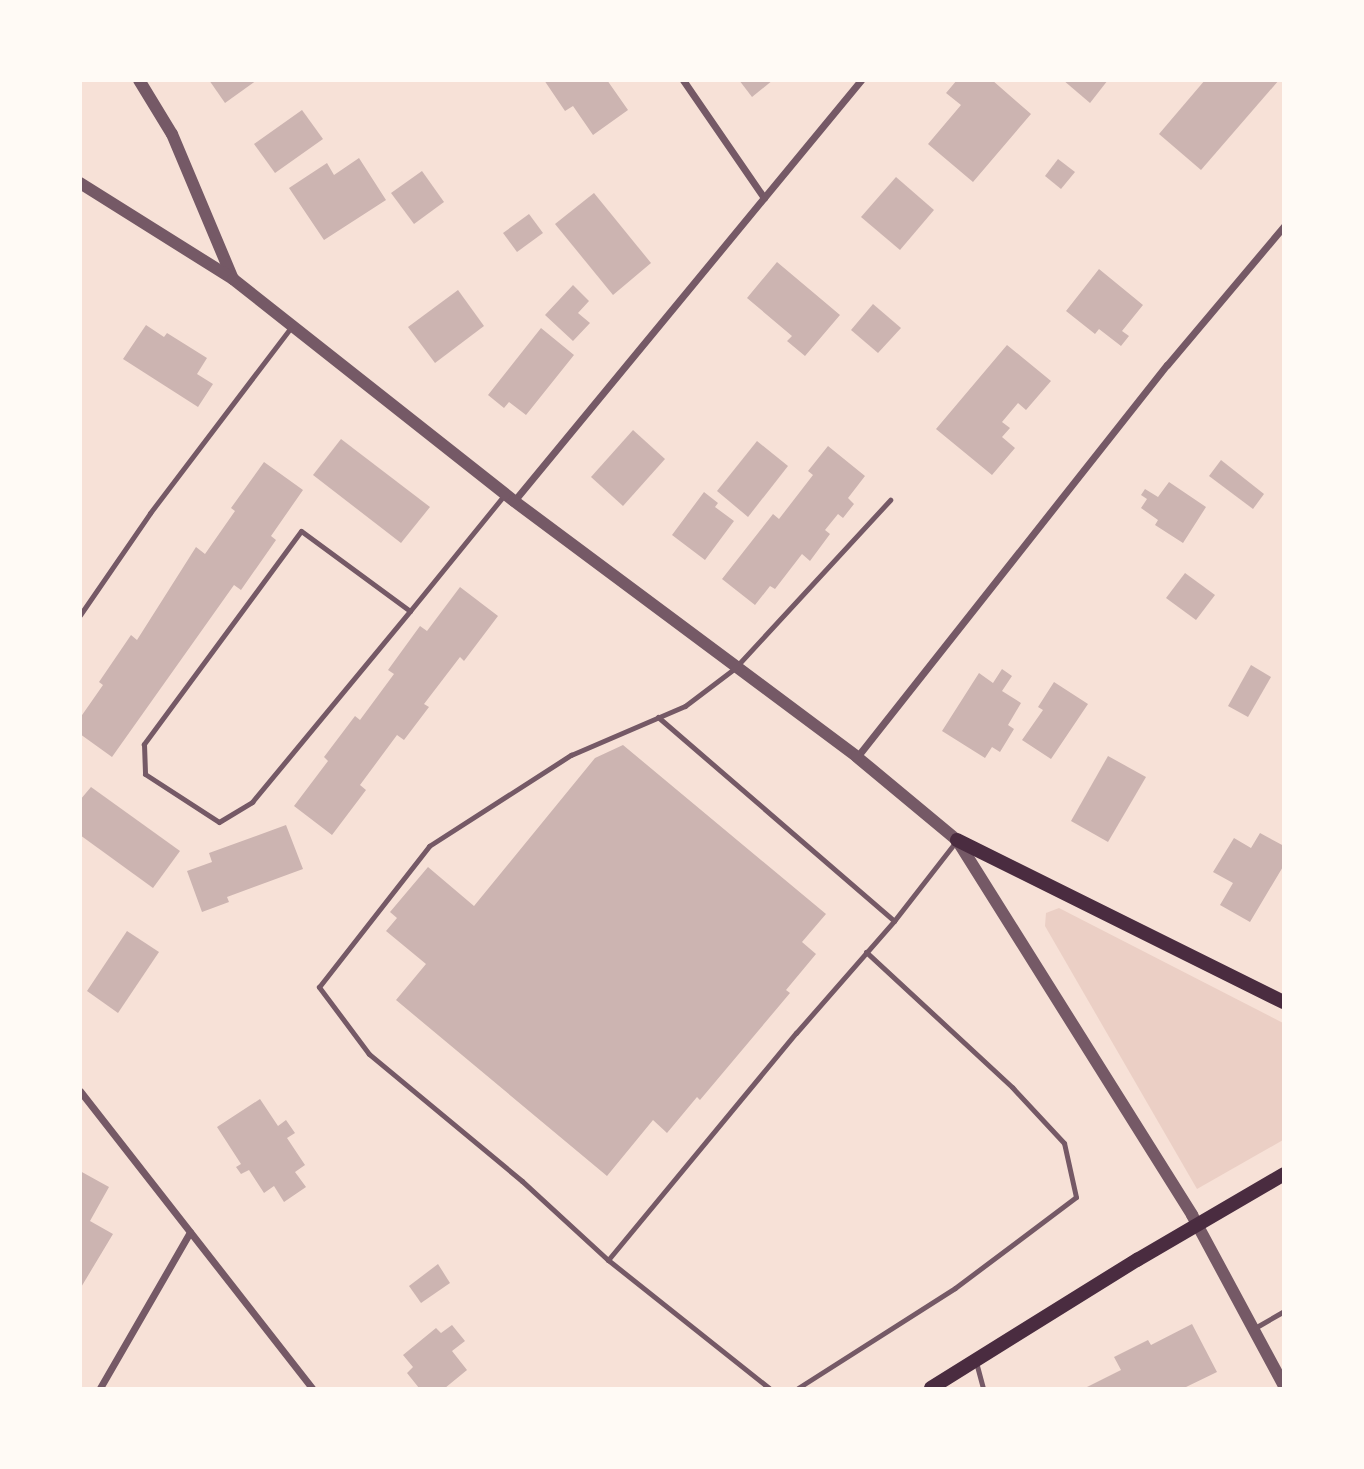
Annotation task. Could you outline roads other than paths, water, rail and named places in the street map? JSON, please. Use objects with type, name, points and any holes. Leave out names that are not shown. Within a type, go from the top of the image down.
[{"type":"main road","points":[[957,840],[1283,1002]]},
{"type":"main road","points":[[931,1388],[1283,1174]]},
{"type":"street","points":[[139,80],[172,134],[233,279]]},
{"type":"street","points":[[683,80],[764,198]]},
{"type":"street","points":[[510,497],[861,80]]},
{"type":"street","points":[[80,183],[233,279],[510,497],[857,757],[957,840],[1198,1224],[1283,1386]]},
{"type":"street","points":[[857,757],[1167,365],[1283,226]]},
{"type":"street","points":[[80,1091],[312,1388]]},
{"type":"street","points":[[100,1388],[190,1232]]},
{"type":"lane","points":[[80,615],[150,513],[291,327]]},
{"type":"lane","points":[[410,611],[301,531],[144,744],[145,774],[219,822],[252,802],[410,611],[510,497]]},
{"type":"lane","points":[[769,1388],[608,1260],[522,1181],[369,1054],[319,987],[429,846],[571,755],[685,706],[735,668],[890,500]]},
{"type":"lane","points":[[658,717],[894,921]]},
{"type":"lane","points":[[608,1260],[894,921],[957,840]]},
{"type":"lane","points":[[798,1388],[955,1288],[1076,1197],[1064,1143],[1012,1087],[866,953]]},
{"type":"lane","points":[[1253,1329],[1283,1311]]},
{"type":"lane","points":[[976,1362],[983,1388]]}]
